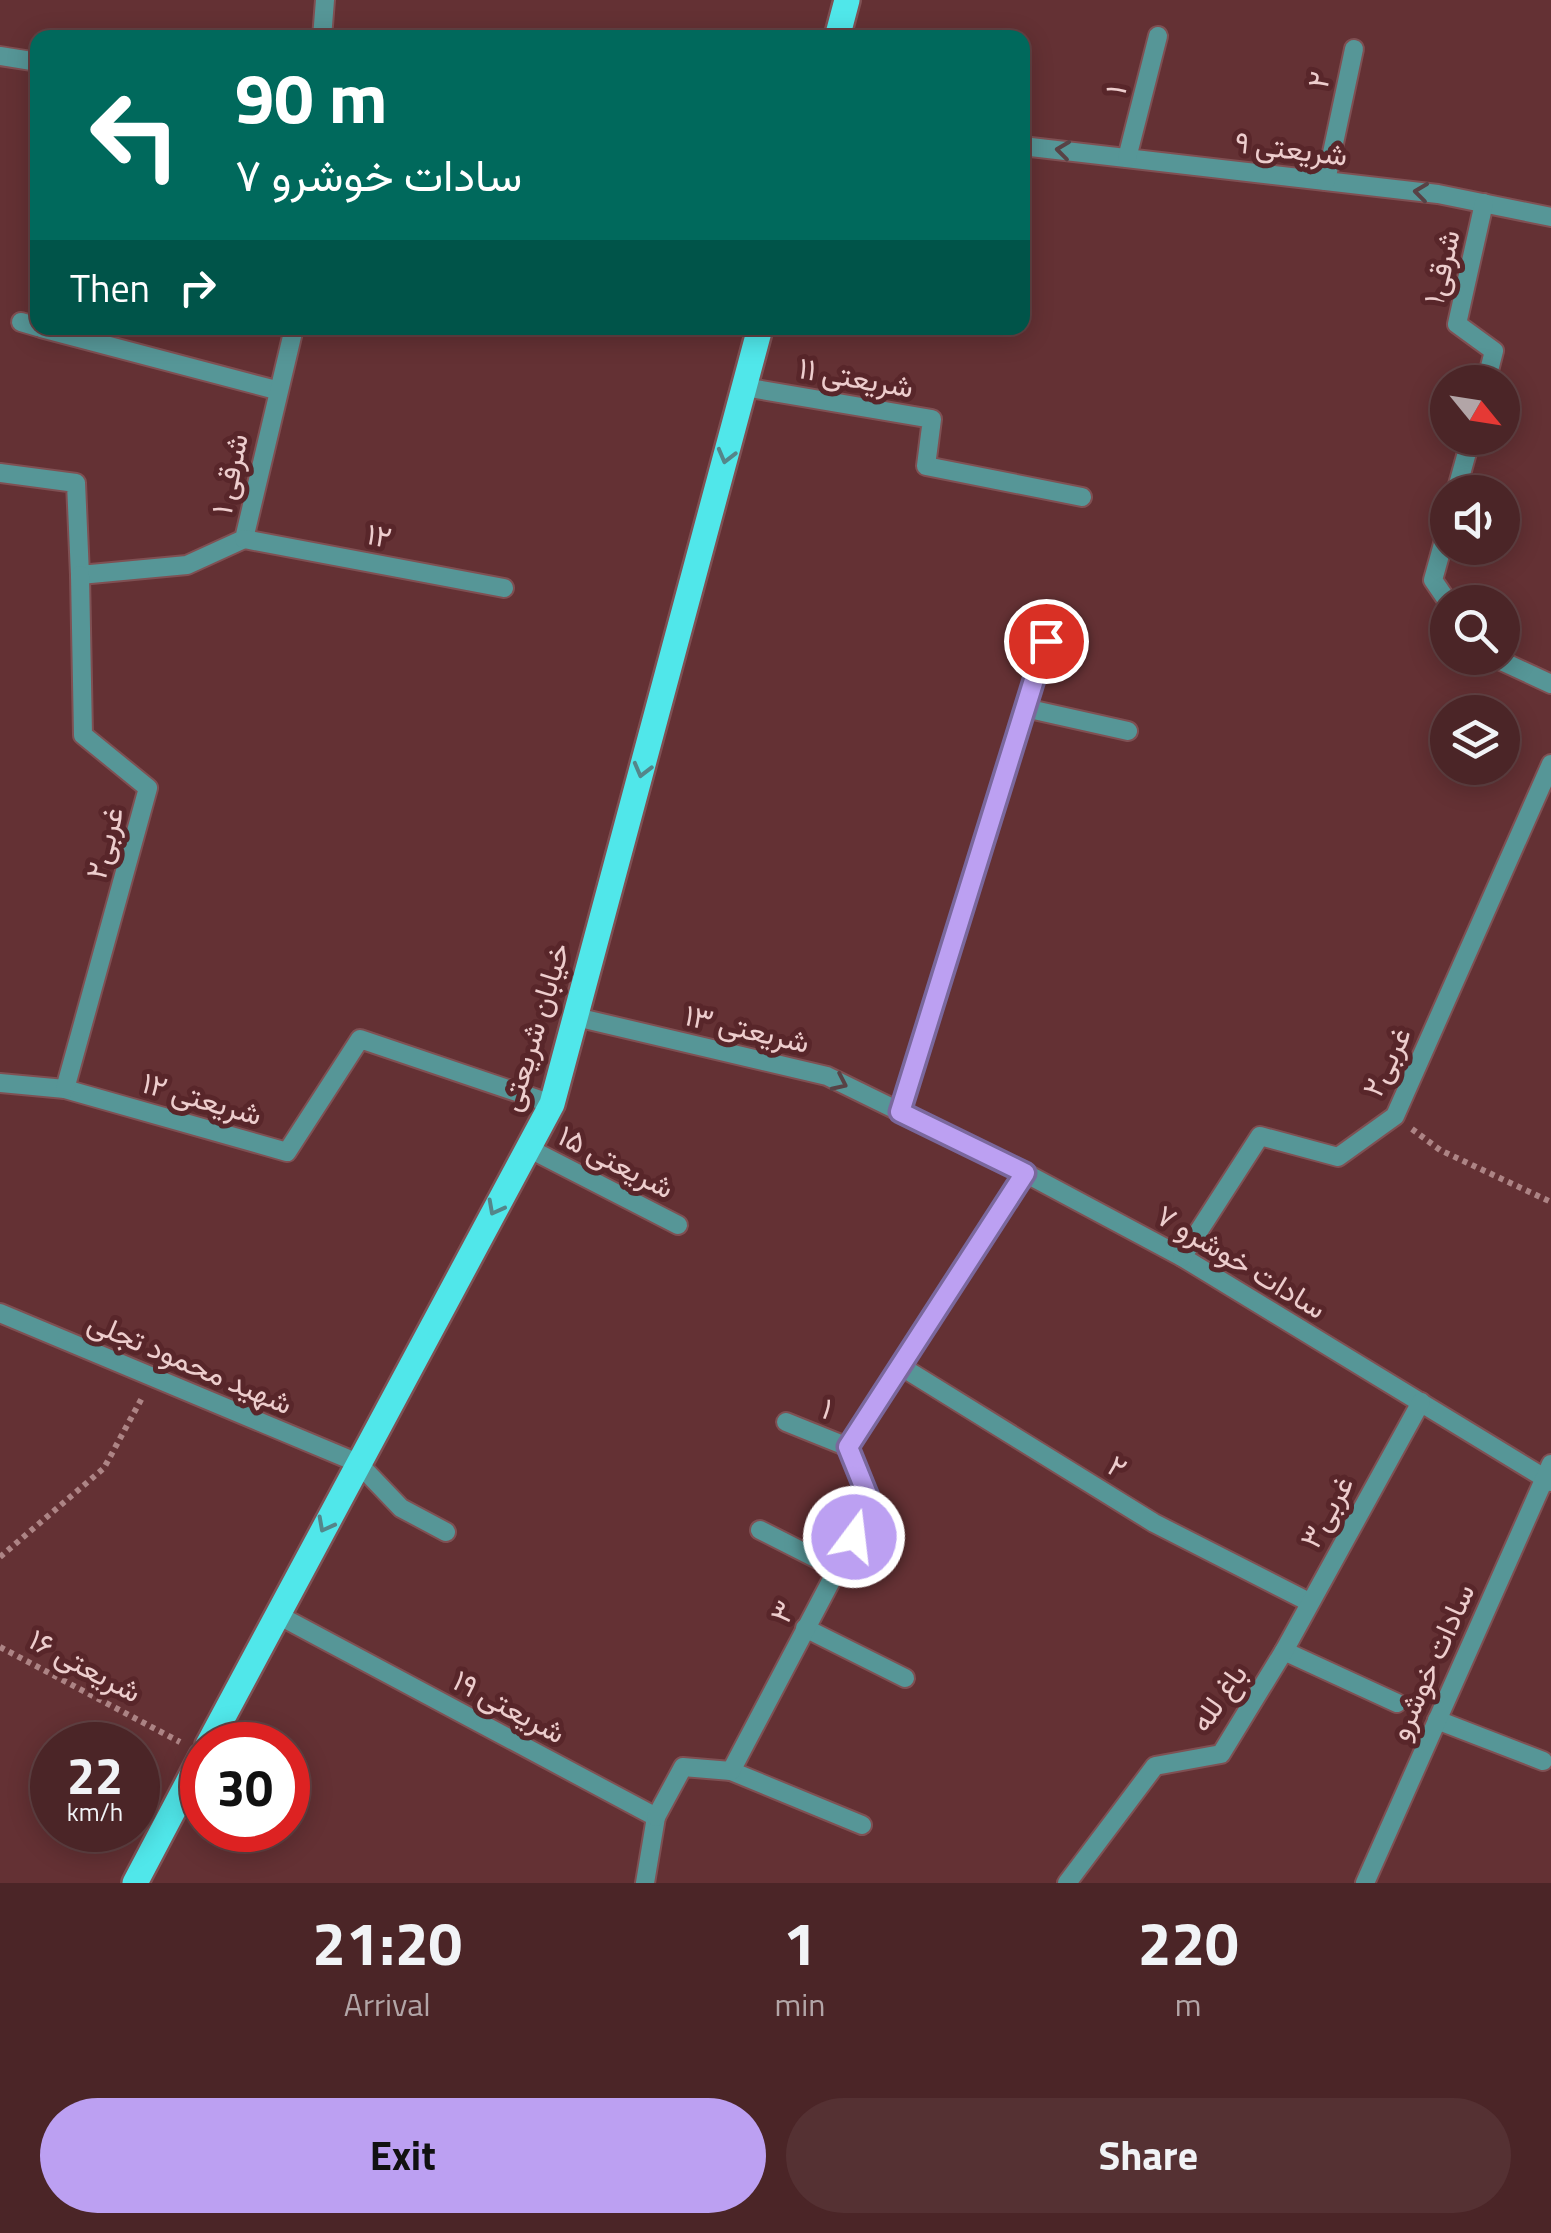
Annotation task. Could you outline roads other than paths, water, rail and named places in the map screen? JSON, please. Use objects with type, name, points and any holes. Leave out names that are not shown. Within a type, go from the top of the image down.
[{"type":"main road","points":[[840,30],[848,0]]},
{"type":"main road","name":"خیابان شریعتی","points":[[215,1722],[278,1614],[552,1104],[758,335]]},
{"type":"main road","name":"خیابان شریعتی","points":[[135,1883],[180,1789]]},
{"type":"street","points":[[323,30],[325,0]]},
{"type":"street","name":"۱","points":[[1128,158],[1158,36]]},
{"type":"street","name":"۲","points":[[1326,181],[1354,48]]},
{"type":"street","points":[[0,56],[30,61]]},
{"type":"street","name":"شریعتی ۹","points":[[1030,147],[1326,181],[1551,216]]},
{"type":"street","name":"شرقی۱","points":[[1484,203],[1457,324],[1494,351],[1490,365]]},
{"type":"street","points":[[67,335],[276,390]]},
{"type":"street","name":"۱ شرقی","points":[[80,575],[187,565],[244,539],[292,335]]},
{"type":"street","name":"شریعتی ۱۱","points":[[744,387],[932,419],[926,466],[1082,497]]},
{"type":"street","points":[[0,473],[76,484],[80,575]]},
{"type":"street","name":"۱۲","points":[[244,539],[504,588]]},
{"type":"street","name":"غربی۲","points":[[66,1089],[148,788],[84,736],[80,575]]},
{"type":"street","points":[[900,1112],[1046,641]]},
{"type":"street","points":[[1520,670],[1551,684]]},
{"type":"street","points":[[1025,708],[1128,731]]},
{"type":"street","name":"غربی۲","points":[[1182,1257],[1260,1136],[1338,1157],[1395,1116],[1551,764]]},
{"type":"street","name":"شریعتی ۱۳","points":[[576,1017],[828,1076],[900,1112]]},
{"type":"street","name":"شریعتی ۱۲","points":[[66,1089],[287,1152],[360,1039],[552,1104]]},
{"type":"street","points":[[0,1083],[66,1089]]},
{"type":"street","name":"سادات خوشرو ۷","points":[[900,1112],[1182,1257],[1548,1475]]},
{"type":"street","name":"شریعتی ۱۵","points":[[528,1148],[678,1225]]},
{"type":"street","points":[[848,1447],[1025,1173]]},
{"type":"street","name":"شهید محمود تجلی","points":[[0,1314],[358,1463]]},
{"type":"street","name":"۲","points":[[902,1367],[1154,1523],[1309,1602]]},
{"type":"street","name":"غربی۳","points":[[1284,1651],[1421,1402]]},
{"type":"street","name":"۱","points":[[786,1422],[848,1447]]},
{"type":"street","name":"۳","points":[[731,1771],[871,1504],[848,1447]]},
{"type":"street","points":[[358,1463],[402,1508],[446,1532]]},
{"type":"street","name":"سادات خوشرو","points":[[1365,1883],[1548,1475]]},
{"type":"street","points":[[760,1530],[837,1569]]},
{"type":"street","name":"شریعتی ۱۹","points":[[278,1614],[656,1817]]},
{"type":"street","points":[[805,1628],[905,1678]]},
{"type":"street","points":[[1284,1651],[1397,1703]]},
{"type":"street","name":"باغ لله","points":[[1067,1883],[1156,1766],[1221,1754],[1284,1651]]},
{"type":"street","points":[[1437,1720],[1543,1761]]},
{"type":"street","points":[[645,1883],[656,1817],[683,1767],[731,1771],[862,1824]]}]
